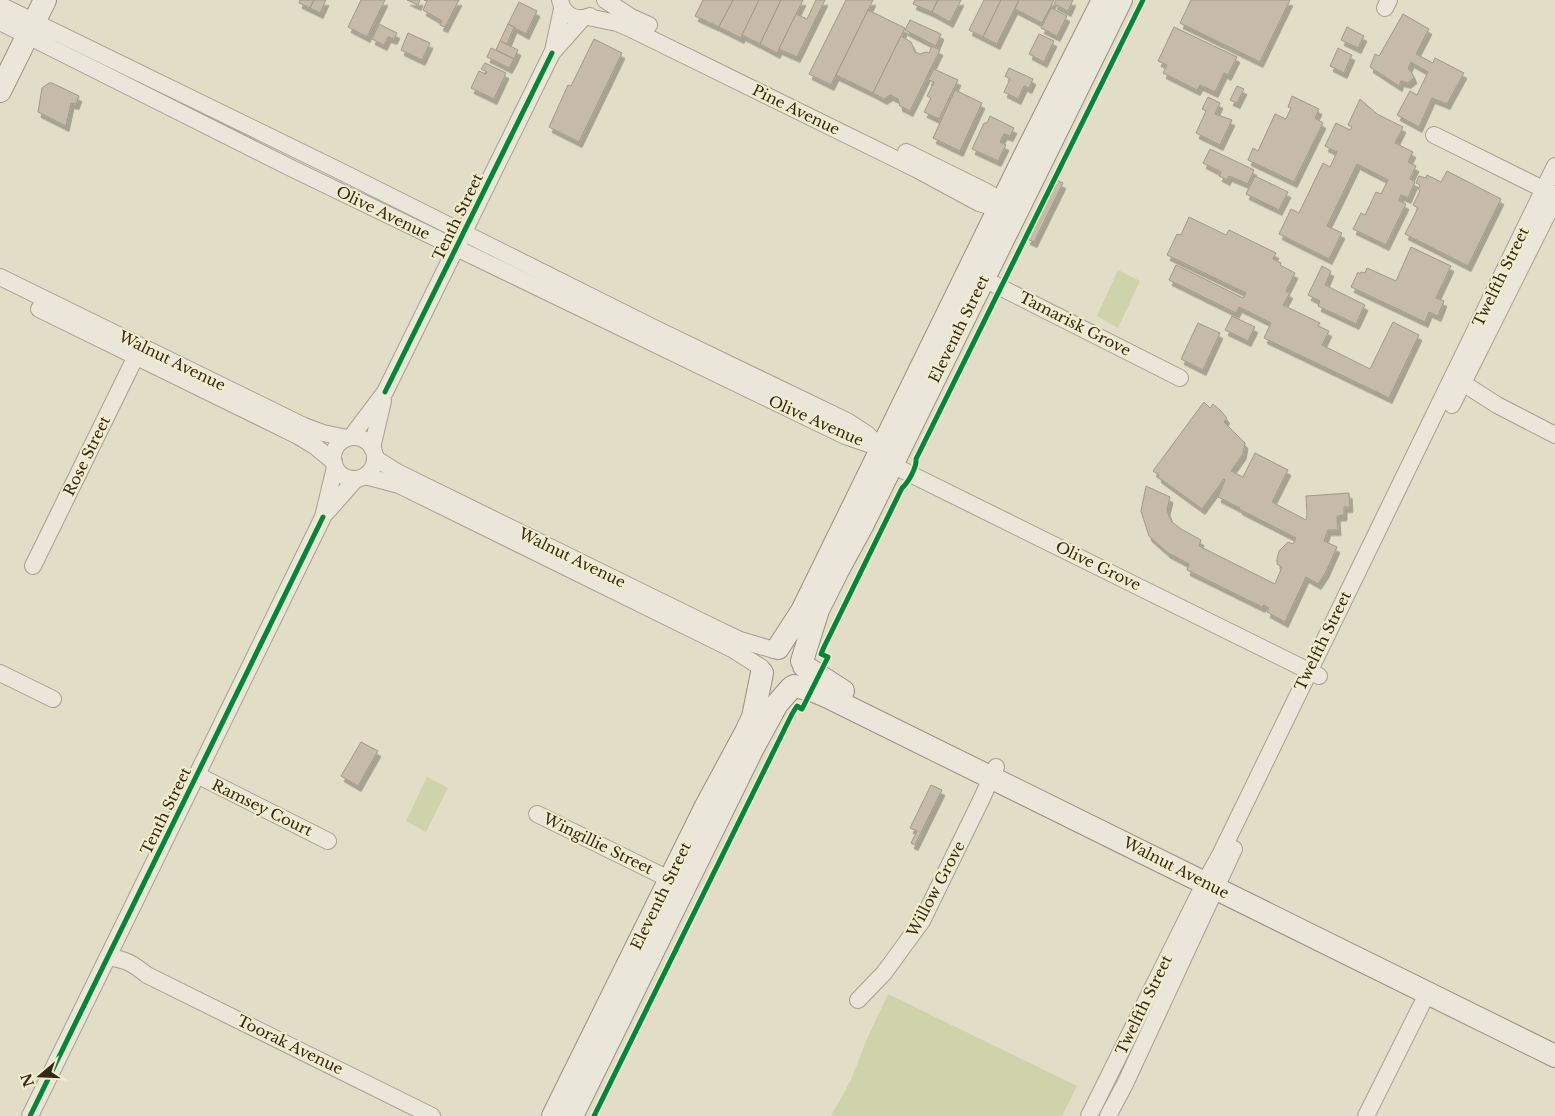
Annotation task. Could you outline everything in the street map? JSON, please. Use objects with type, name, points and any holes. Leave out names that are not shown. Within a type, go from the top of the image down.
[{"type":"main road","points":[[0,91],[45,0]]},
{"type":"main road","name":"Eleventh Street","points":[[1009,209],[1102,0]]},
{"type":"main road","name":"Eleventh Street","points":[[572,1116],[753,717],[769,660],[802,610],[884,457],[1009,209],[1121,0]]},
{"type":"main road","name":"Eleventh Street","points":[[553,1116],[777,704],[798,675],[818,610],[884,457]]},
{"type":"main road","points":[[790,649],[795,652],[798,675],[784,690],[770,685],[765,680],[769,660],[790,649]]},
{"type":"main road","name":"Walnut Avenue","points":[[798,675],[812,690],[994,772],[1213,880],[1555,1044]]},
{"type":"main road","name":"Walnut Avenue","points":[[1213,880],[1428,994],[1555,1056]]},
{"type":"street","name":"Tenth Street","points":[[349,438],[365,421],[385,392],[552,53],[586,17],[598,8],[599,0]]},
{"type":"street","name":"Pine Avenue","points":[[605,0],[631,17],[985,191],[1009,209]]},
{"type":"street","name":"Tenth Street","points":[[552,53],[559,3]]},
{"type":"street","name":"Pine Avenue","points":[[559,3],[571,17],[586,17],[617,23],[629,28],[916,169],[979,203],[1009,209]]},
{"type":"street","name":"Olive Avenue","points":[[0,5],[31,28],[291,168],[845,436],[884,457]]},
{"type":"street","name":"Olive Avenue","points":[[0,22],[31,28],[464,233],[654,328],[847,421],[867,434],[884,457]]},
{"type":"street","points":[[1434,135],[1551,195]]},
{"type":"street","name":"Twelfth Street","points":[[1090,1116],[1213,880],[1455,385],[1551,195],[1555,166]]},
{"type":"street","name":"Tamarisk Grove","points":[[976,275],[1180,378]]},
{"type":"street","name":"Walnut Avenue","points":[[0,277],[298,436],[316,447],[334,464]]},
{"type":"street","name":"Walnut Avenue","points":[[0,289],[304,426],[316,431],[349,438]]},
{"type":"street","name":"Rose Street","points":[[33,566],[139,351]]},
{"type":"street","points":[[1455,385],[1555,435]]},
{"type":"street","name":"Tenth Street","points":[[374,453],[376,427],[385,392]]},
{"type":"street","points":[[349,438],[364,439],[374,453],[372,468],[360,477],[344,476],[334,464],[333,456],[338,445],[349,438]]},
{"type":"street","name":"Walnut Avenue","points":[[374,453],[397,472],[740,640],[769,660]]},
{"type":"street","name":"Olive Grove","points":[[884,457],[1314,673]]},
{"type":"street","name":"Tenth Street","points":[[30,1116],[323,517],[334,464]]},
{"type":"street","name":"Tenth Street","points":[[323,517],[360,477]]},
{"type":"street","name":"Walnut Avenue","points":[[360,477],[399,486],[732,649],[769,660]]},
{"type":"street","points":[[0,672],[53,699]]},
{"type":"street","name":"Willow Grove","points":[[858,1000],[884,973],[922,921],[994,772]]},
{"type":"street","name":"Ramsey Court","points":[[197,775],[328,841]]},
{"type":"street","name":"Wingillie Street","points":[[537,814],[678,883]]},
{"type":"street","name":"Twelfth Street","points":[[1108,1116],[1125,1084],[1213,880]]},
{"type":"street","name":"Toorak Avenue","points":[[108,957],[125,960],[147,974],[432,1116]]},
{"type":"street","points":[[1366,1116],[1428,994]]},
{"type":"green space","points":[[1118,270],[1140,281],[1118,328],[1097,316]]},
{"type":"green space","points":[[427,777],[448,788],[426,832],[406,821]]},
{"type":"green space","points":[[888,994],[1077,1086],[1062,1116],[831,1116],[851,1080],[866,1041]]},
{"type":"building","points":[[300,0],[314,0],[310,8],[299,3]]},
{"type":"building","points":[[314,0],[326,0],[320,13],[310,8]]},
{"type":"building","points":[[361,0],[385,0],[367,37],[348,27]]},
{"type":"building","points":[[407,0],[420,0],[418,5]]},
{"type":"building","points":[[424,0],[459,0],[445,27],[440,25],[442,21],[423,10],[427,1]]},
{"type":"building","points":[[703,0],[733,0],[719,27],[695,16]]},
{"type":"building","points":[[733,0],[759,0],[741,38],[719,27]]},
{"type":"building","points":[[759,0],[781,0],[760,44],[742,35]]},
{"type":"building","points":[[781,0],[803,0],[777,53],[760,44]]},
{"type":"building","points":[[816,0],[825,0],[797,57],[779,49],[796,14],[807,19]]},
{"type":"building","points":[[846,0],[873,0],[831,85],[809,74]]},
{"type":"building","points":[[915,0],[938,0],[932,12],[913,4]]},
{"type":"building","points":[[938,0],[961,0],[950,22],[932,12]]},
{"type":"building","points":[[984,0],[1001,0],[983,37],[969,30]]},
{"type":"building","points":[[1001,0],[1019,0],[997,44],[983,37]]},
{"type":"building","points":[[1019,0],[1054,0],[1042,23],[1015,9]]},
{"type":"building","points":[[1056,0],[1073,0],[1068,11],[1054,4]]},
{"type":"building","points":[[1191,0],[1290,0],[1260,62],[1180,23]]},
{"type":"building","points":[[519,2],[537,11],[526,34],[508,24]]},
{"type":"building","points":[[1051,8],[1067,16],[1057,36],[1041,28]]},
{"type":"building","points":[[868,10],[905,28],[873,93],[836,75]]},
{"type":"building","points":[[1403,14],[1429,29],[1416,54],[1433,63],[1435,58],[1464,73],[1447,104],[1432,98],[1419,127],[1397,115],[1410,91],[1417,95],[1428,72],[1411,62],[1408,69],[1414,78],[1408,83],[1401,81],[1399,86],[1370,67],[1375,54],[1379,56]]},
{"type":"building","points":[[910,20],[941,34],[936,46],[905,30]]},
{"type":"building","points":[[379,24],[397,33],[394,39],[388,37],[384,45],[372,39]]},
{"type":"building","points":[[508,24],[514,27],[507,44],[500,41]]},
{"type":"building","points":[[1174,27],[1237,57],[1228,75],[1224,73],[1215,92],[1200,85],[1197,90],[1163,73],[1167,65],[1158,61]]},
{"type":"building","points":[[1347,27],[1364,36],[1358,48],[1341,40]]},
{"type":"building","points":[[408,33],[430,43],[422,60],[401,50]]},
{"type":"building","points":[[1039,34],[1054,41],[1044,62],[1029,54]]},
{"type":"building","points":[[901,36],[911,42],[915,52],[920,54],[929,53],[932,46],[940,50],[910,111],[900,106],[898,99],[890,95],[884,99],[873,93]]},
{"type":"building","points":[[594,39],[622,53],[579,142],[549,127],[568,85],[571,86]]},
{"type":"building","points":[[500,41],[518,50],[514,59],[496,50]]},
{"type":"building","points":[[491,48],[514,59],[509,68],[487,57]]},
{"type":"building","points":[[1338,48],[1352,55],[1344,73],[1330,66]]},
{"type":"building","points":[[485,63],[506,73],[494,99],[471,88],[479,71],[486,74],[487,72],[481,69]]},
{"type":"building","points":[[1009,68],[1033,79],[1029,88],[1024,86],[1018,99],[1004,92],[1010,79],[1005,76]]},
{"type":"building","points":[[934,69],[958,80],[939,119],[924,112],[931,98],[927,96],[934,82],[928,80]]},
{"type":"building","points":[[49,83],[79,96],[76,104],[71,103],[66,126],[38,112],[42,88]]},
{"type":"building","points":[[1237,86],[1244,89],[1237,103],[1230,100]]},
{"type":"building","points":[[955,90],[982,103],[960,151],[933,138]]},
{"type":"building","points":[[1292,96],[1319,109],[1315,118],[1323,123],[1294,182],[1248,160],[1253,148],[1258,151],[1275,114],[1286,119],[1291,108],[1288,107]]},
{"type":"building","points":[[1208,97],[1220,103],[1215,114],[1232,120],[1220,145],[1196,133],[1206,111],[1202,109]]},
{"type":"building","points":[[1360,99],[1377,114],[1403,127],[1395,143],[1413,152],[1408,162],[1416,166],[1410,179],[1415,182],[1408,198],[1401,195],[1399,200],[1406,204],[1386,245],[1353,229],[1361,213],[1365,215],[1376,192],[1381,194],[1388,180],[1357,164],[1327,226],[1342,233],[1329,259],[1279,234],[1291,209],[1299,213],[1323,163],[1330,167],[1337,152],[1325,146],[1336,123],[1350,130],[1352,127],[1348,125]]},
{"type":"building","points":[[990,116],[1014,128],[1010,136],[1004,134],[1000,142],[1006,145],[998,161],[972,149],[984,123],[987,123]]},
{"type":"building","points":[[1210,149],[1254,170],[1248,184],[1229,176],[1227,180],[1219,176],[1221,172],[1203,163]]},
{"type":"building","points":[[1447,171],[1501,199],[1468,266],[1405,234],[1418,208],[1413,205],[1420,191],[1418,189],[1420,185],[1416,183],[1419,176],[1426,178],[1427,175],[1441,182]]},
{"type":"building","points":[[1255,176],[1288,192],[1279,210],[1246,194]]},
{"type":"building","points":[[1056,180],[1063,183],[1034,242],[1027,239]]},
{"type":"building","points":[[1189,217],[1226,235],[1229,230],[1276,253],[1273,259],[1295,273],[1286,291],[1290,293],[1283,305],[1320,323],[1318,326],[1329,331],[1322,345],[1370,369],[1393,322],[1419,335],[1389,398],[1264,338],[1271,323],[1239,307],[1236,313],[1169,280],[1176,265],[1243,298],[1246,293],[1167,255],[1177,234],[1181,235]]},
{"type":"building","points":[[1411,247],[1451,266],[1436,298],[1444,301],[1438,316],[1429,312],[1425,322],[1351,287],[1358,272],[1360,274],[1361,272],[1365,273],[1367,268],[1396,281]]},
{"type":"building","points":[[1322,266],[1331,271],[1325,285],[1365,305],[1356,324],[1318,306],[1320,301],[1308,295]]},
{"type":"building","points":[[1232,316],[1255,327],[1248,341],[1225,330]]},
{"type":"building","points":[[1198,323],[1220,333],[1203,370],[1181,359]]},
{"type":"building","points":[[1204,402],[1210,408],[1213,404],[1220,410],[1227,418],[1224,422],[1245,443],[1243,454],[1231,471],[1243,477],[1255,453],[1288,470],[1272,502],[1306,520],[1306,496],[1349,493],[1350,507],[1344,507],[1344,515],[1337,516],[1338,530],[1328,530],[1324,541],[1337,547],[1326,572],[1318,584],[1306,577],[1285,622],[1267,612],[1269,608],[1264,605],[1262,607],[1187,570],[1189,564],[1168,553],[1149,536],[1141,511],[1146,486],[1170,497],[1167,510],[1171,521],[1201,540],[1199,546],[1275,584],[1282,567],[1277,564],[1279,551],[1288,542],[1293,544],[1296,538],[1218,497],[1224,479],[1202,509],[1158,477],[1159,475],[1153,471]]},
{"type":"building","points":[[361,742],[378,751],[358,786],[341,776]]},
{"type":"building","points":[[931,785],[942,790],[915,845],[911,843],[917,831],[910,828]]},
{"type":"cycle path","points":[[594,1116],[792,714],[797,706],[802,709],[828,657],[821,654],[824,647],[902,488],[912,475],[916,459],[1143,0]]},
{"type":"cycle path","points":[[385,392],[552,53]]},
{"type":"cycle path","points":[[30,1116],[323,517]]}]
